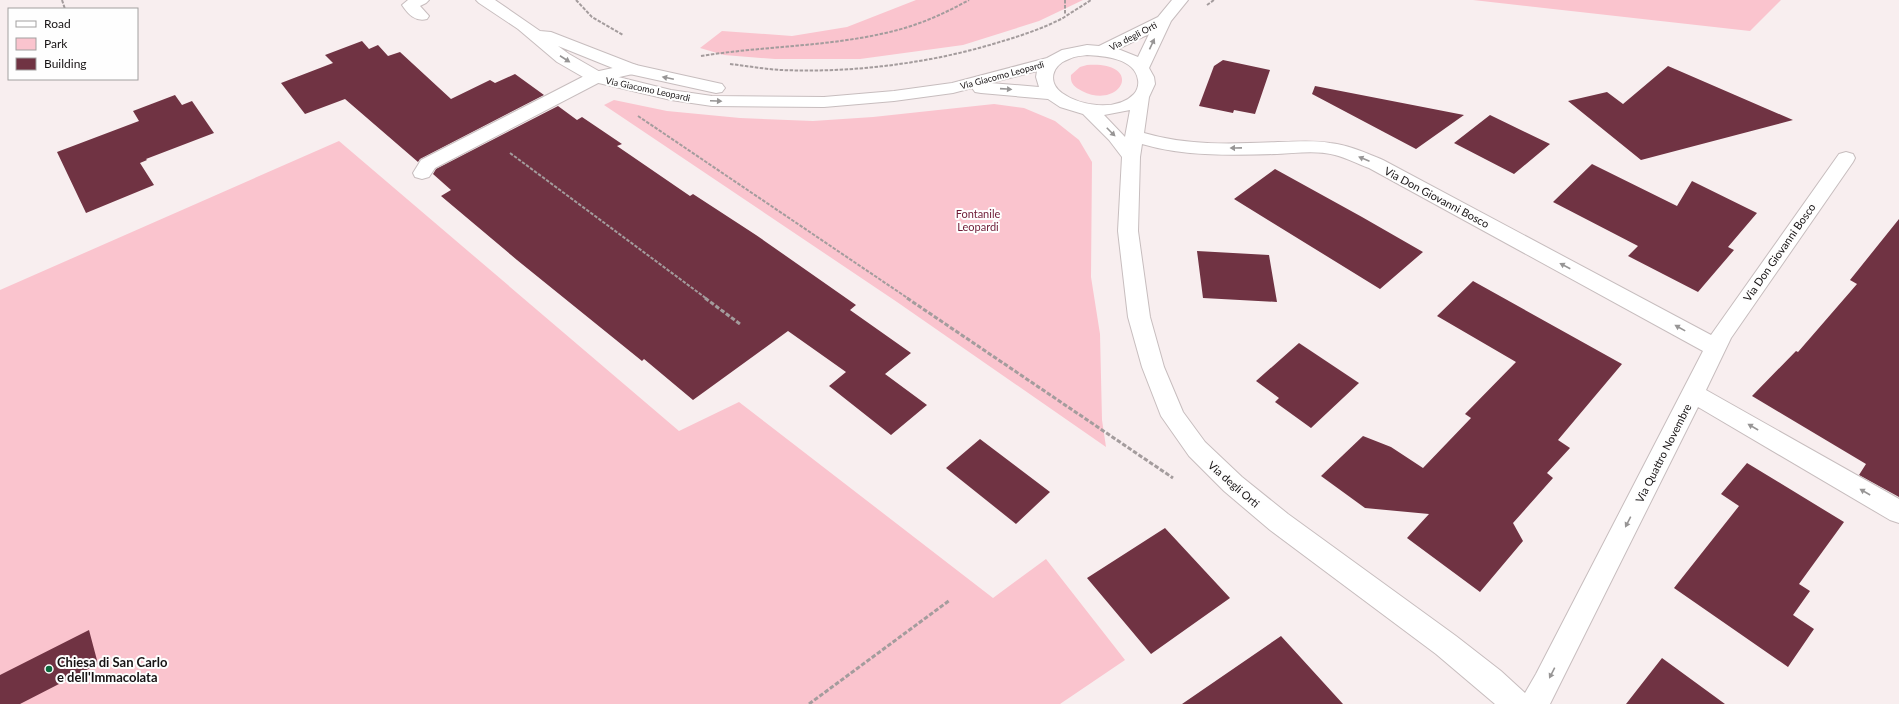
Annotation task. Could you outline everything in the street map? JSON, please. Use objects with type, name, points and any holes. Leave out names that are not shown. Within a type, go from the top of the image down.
[{"type":"street","name":"Via degli Orti","points":[[1141,68],[1164,20],[1180,0]]},
{"type":"street","name":"Via Giacomo Leopardi","points":[[488,1],[524,26],[552,50],[596,77],[671,96],[712,101],[789,102],[866,99],[953,88],[1051,62]]},
{"type":"street","points":[[411,2],[421,16]]},
{"type":"street","name":"Via degli Orti","points":[[1102,51],[1164,20]]},
{"type":"street","name":"Via Giacomo Leopardi","points":[[524,26],[631,69],[669,79],[789,102]]},
{"type":"street","points":[[1102,51],[1131,60],[1141,68],[1146,77],[1147,86],[1141,98],[1122,108],[1089,110],[1074,107],[1061,101],[1052,94],[1046,86],[1043,78],[1051,62],[1061,56],[1073,52],[1102,51]]},
{"type":"street","points":[[422,173],[428,164],[596,77],[631,69]]},
{"type":"street","name":"Via Giacomo Leopardi","points":[[953,88],[1006,89],[1052,94]]},
{"type":"street","name":"Via degli Orti","points":[[1141,98],[1133,147],[1128,232],[1139,316],[1153,367],[1173,416],[1184,433],[1214,467],[1244,494],[1279,522],[1446,645],[1516,704]]},
{"type":"street","points":[[1089,110],[1115,136],[1133,147]]},
{"type":"street","name":"Via Don Giovanni Bosco","points":[[1133,147],[1154,143],[1188,149],[1307,147],[1330,148],[1351,154],[1383,168],[1714,347]]},
{"type":"street","name":"Via Don Giovanni Bosco","points":[[1693,393],[1714,347],[1846,158]]},
{"type":"street","name":"Via Quattro Novembre","points":[[1534,704],[1552,672],[1693,393],[1899,512]]},
{"type":"path","points":[[576,0],[592,17],[628,37]]},
{"type":"path","points":[[694,57],[738,50],[826,41],[901,28],[938,16],[969,0]]},
{"type":"path","points":[[1065,0],[1065,16]]},
{"type":"path","points":[[728,63],[781,70],[839,70],[919,60],[967,51],[1018,36],[1065,16],[1083,7],[1091,0]]},
{"type":"path","points":[[700,59],[707,60]]},
{"type":"path","points":[[634,113],[1173,478]]},
{"type":"path","points":[[500,128],[506,150],[740,324]]},
{"type":"path","points":[[809,704],[950,600]]},
{"type":"green space","points":[[916,0],[1083,0],[1039,21],[963,45],[860,59],[775,59],[724,55],[700,48],[722,31],[792,36],[847,27]]},
{"type":"green space","points":[[1473,0],[1781,0],[1750,31]]},
{"type":"green space","points":[[1087,65],[1105,66],[1117,70],[1122,77],[1121,84],[1116,91],[1108,95],[1096,95],[1082,91],[1075,86],[1072,83],[1071,75],[1080,67]]},
{"type":"green space","name":"Fontanile Leopardi","points":[[614,100],[667,111],[740,118],[813,121],[873,117],[994,104],[1024,108],[1055,121],[1079,140],[1092,162],[1091,277],[1100,334],[1102,420],[1106,447],[897,302],[604,105]]},
{"type":"green space","points":[[339,141],[679,431],[739,402],[993,598],[1046,559],[1125,660],[1060,704],[0,704],[0,290]]},
{"type":"building","points":[[362,41],[369,49],[378,45],[388,56],[400,52],[451,99],[490,80],[495,83],[515,74],[544,95],[420,159],[418,162],[345,99],[305,114],[281,83],[333,63],[325,55]]},
{"type":"building","points":[[1223,60],[1270,70],[1255,114],[1234,110],[1233,113],[1199,106],[1214,66]]},
{"type":"building","points":[[1668,66],[1793,120],[1641,160],[1568,101],[1607,92],[1623,104]]},
{"type":"building","points":[[1315,86],[1464,115],[1416,149],[1312,94]]},
{"type":"building","points":[[175,95],[182,105],[192,101],[214,133],[146,159],[147,160],[140,163],[154,185],[86,213],[57,152],[139,121],[133,111]]},
{"type":"building","points":[[558,106],[577,120],[582,117],[622,144],[617,146],[690,196],[693,194],[756,235],[856,305],[850,310],[911,353],[885,374],[927,405],[891,435],[829,386],[846,372],[788,331],[693,400],[644,359],[642,361],[517,260],[441,196],[451,190],[433,174],[436,169]]},
{"type":"building","points":[[1490,115],[1550,144],[1514,174],[1454,143]]},
{"type":"building","points":[[1592,164],[1677,206],[1692,181],[1757,213],[1728,247],[1734,250],[1698,292],[1628,256],[1638,246],[1553,202]]},
{"type":"building","points":[[1275,169],[1423,252],[1380,289],[1234,199]]},
{"type":"building","points":[[1899,219],[1899,497],[1859,475],[1866,464],[1752,396],[1796,351],[1798,352],[1857,284],[1850,280]]},
{"type":"building","points":[[1197,251],[1269,255],[1277,302],[1203,298]]},
{"type":"building","points":[[1473,281],[1622,364],[1558,440],[1570,448],[1547,473],[1553,478],[1513,523],[1523,541],[1480,592],[1407,538],[1429,514],[1365,508],[1321,476],[1363,436],[1391,447],[1423,468],[1471,418],[1465,414],[1516,362],[1437,316]]},
{"type":"building","points":[[1299,343],[1359,383],[1311,428],[1275,402],[1279,398],[1256,381]]},
{"type":"building","points":[[980,439],[1050,492],[1016,524],[946,468]]},
{"type":"building","points":[[1747,463],[1844,522],[1799,584],[1810,591],[1793,615],[1814,629],[1788,667],[1674,588],[1739,506],[1721,494]]},
{"type":"building","points":[[1165,528],[1230,598],[1151,654],[1087,578]]},
{"type":"building","name":"Chiesa di San Carlo e dell'Immacolata","points":[[89,630],[98,664],[20,704],[0,704],[0,675]]},
{"type":"building","points":[[1281,636],[1343,704],[1182,704]]},
{"type":"building","points":[[1662,658],[1725,704],[1626,704]]},
{"type":"place","name":"Chiesa di San Carlo e dell'Immacolata","points":[[49,669]]}]
